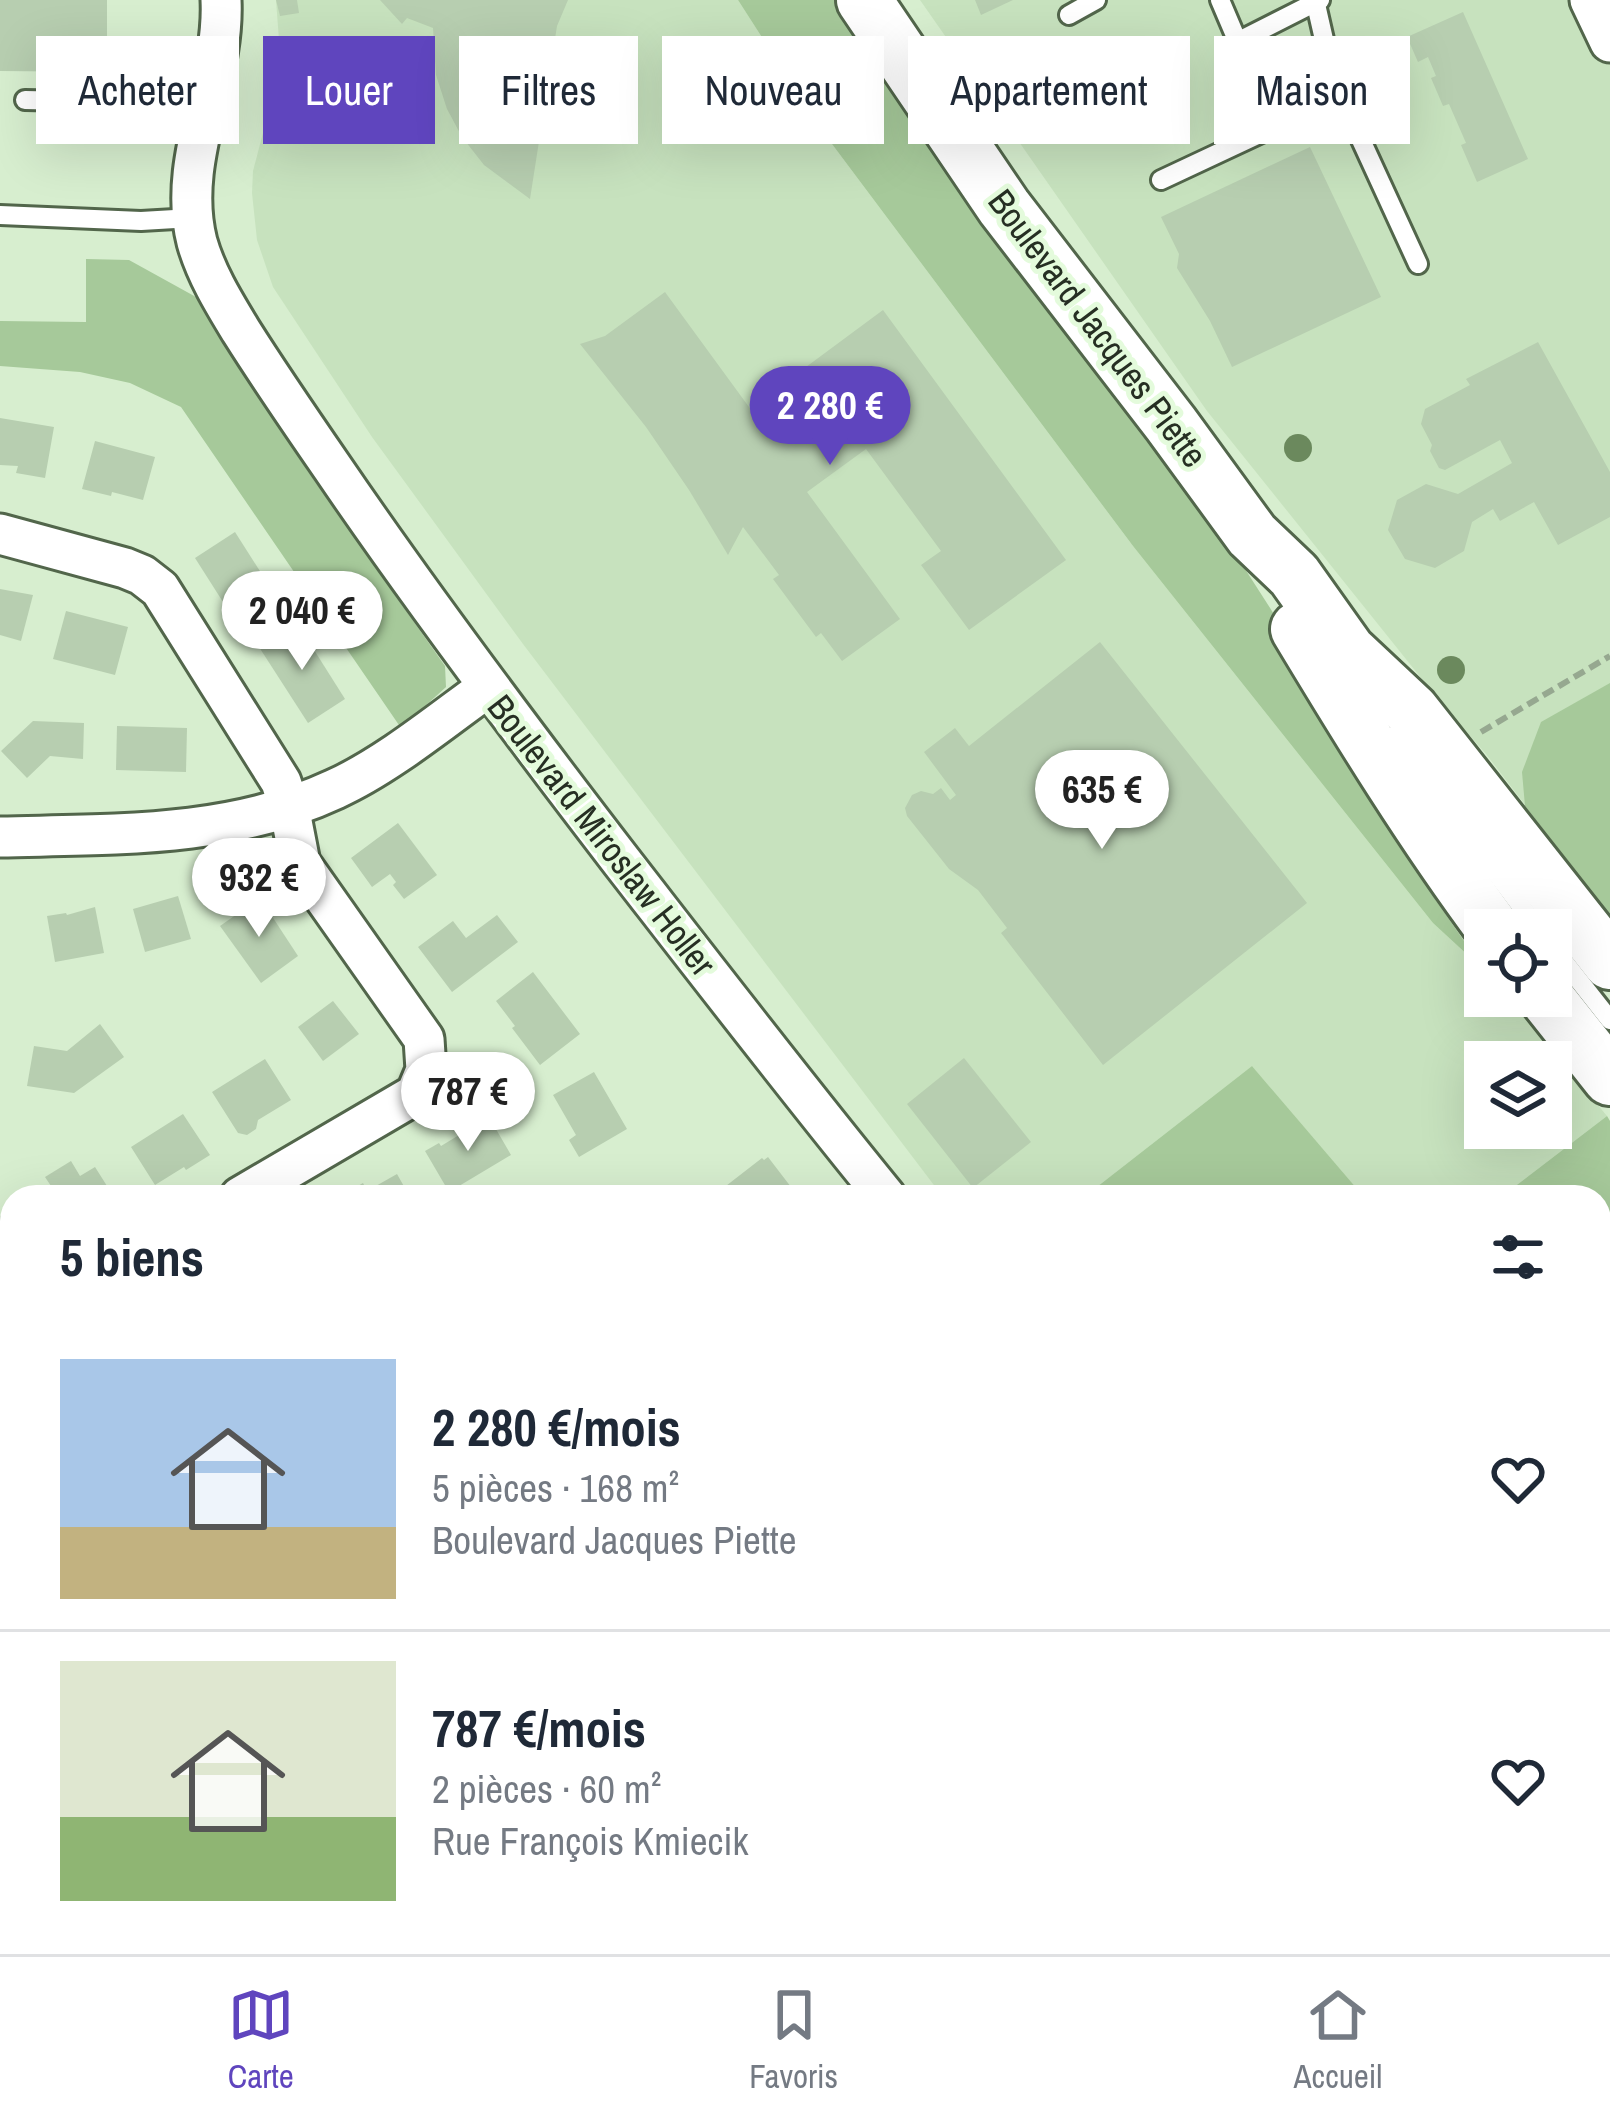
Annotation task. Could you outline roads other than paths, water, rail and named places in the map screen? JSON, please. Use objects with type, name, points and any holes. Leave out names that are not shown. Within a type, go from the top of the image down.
[{"type":"main road","name":"Boulevard Jacques Piette","points":[[864,0],[1004,207],[1252,535],[1294,575],[1348,651],[1412,711],[1610,962]]},
{"type":"main road","name":"Boulevard Jacques Piette","points":[[1252,535],[1298,629],[1411,813],[1479,909]]},
{"type":"main road","points":[[1562,1017],[1610,1078]]},
{"type":"street","name":"Boulevard Miroslaw Holler","points":[[221,0],[221,36]]},
{"type":"street","points":[[1590,0],[1610,42]]},
{"type":"street","name":"Boulevard Miroslaw Holler","points":[[200,144],[192,218],[208,271],[256,355],[488,687],[876,1185]]},
{"type":"street","points":[[0,534],[125,568],[160,589],[270,761],[290,806],[300,863],[418,1026],[426,1049],[426,1070],[407,1102],[261,1185]]},
{"type":"street","points":[[0,837],[173,831],[290,806],[360,776],[488,687]]},
{"type":"lane","points":[[1069,15],[1096,0]]},
{"type":"lane","points":[[1220,0],[1237,36]]},
{"type":"lane","points":[[1249,36],[1317,1],[1333,79],[1418,265]]},
{"type":"lane","points":[[25,100],[36,100]]},
{"type":"lane","points":[[1161,180],[1238,144]]},
{"type":"lane","points":[[0,215],[141,221],[192,218]]},
{"type":"lane","points":[[1298,629],[1370,715],[1389,722]]},
{"type":"lane","points":[[1348,651],[1389,722],[1524,909]]},
{"type":"lane","points":[[1572,972],[1610,1020]]}]
